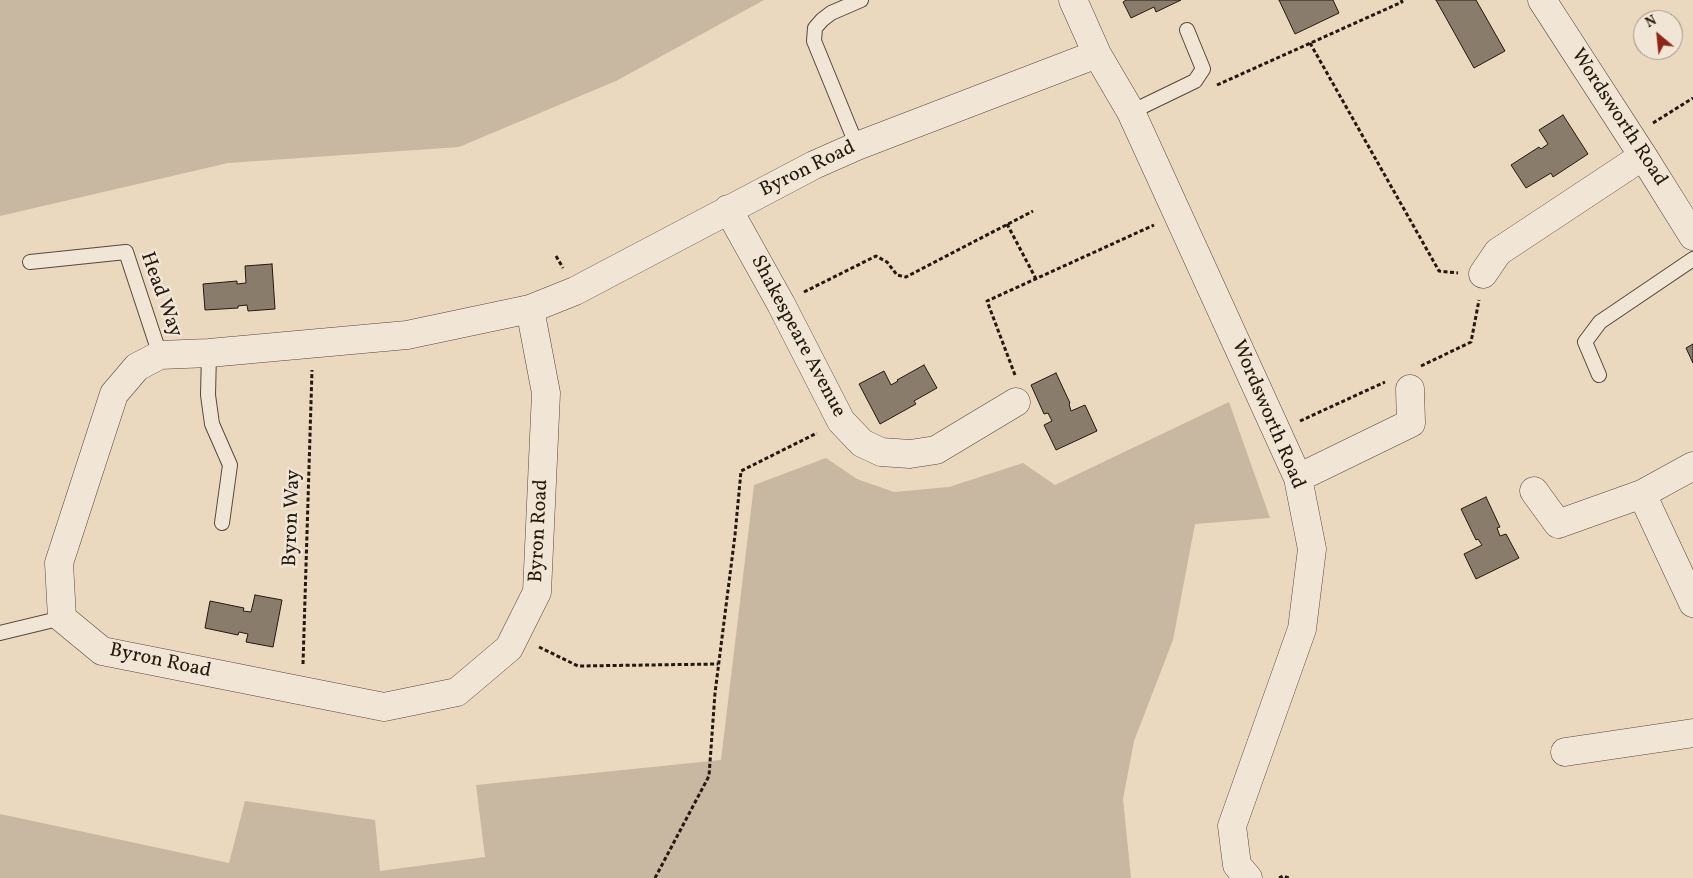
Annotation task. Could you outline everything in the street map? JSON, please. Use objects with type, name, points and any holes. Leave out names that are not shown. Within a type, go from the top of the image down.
[{"type":"street","name":"Wordsworth Road","points":[[1073,0],[1097,54],[1131,112],[1298,478],[1312,549],[1302,629],[1232,826],[1237,865],[1248,878]]},
{"type":"street","name":"Wordsworth Road","points":[[1542,0],[1693,236]]},
{"type":"street","name":"Byron Road","points":[[530,309],[546,393],[537,592],[510,648],[457,692],[384,708],[102,650],[62,618],[59,563],[114,394],[137,367],[160,355],[209,353],[407,335],[530,309],[576,291],[814,165],[857,146],[1097,54]]},
{"type":"street","points":[[1484,274],[1498,252],[1637,146]]},
{"type":"street","name":"Shakespeare Avenue","points":[[728,209],[781,304],[840,421],[862,443],[881,452],[910,454],[936,450],[1016,402]]},
{"type":"street","points":[[1298,478],[1410,423],[1410,389]]},
{"type":"street","points":[[1534,491],[1558,524],[1642,494],[1693,466]]},
{"type":"street","points":[[1642,494],[1693,602]]},
{"type":"street","points":[[1565,752],[1693,734]]},
{"type":"lane","points":[[857,146],[814,41],[815,28],[822,20],[831,13],[861,0]]},
{"type":"lane","points":[[1131,112],[1195,81],[1203,69],[1187,30]]},
{"type":"lane","name":"Head Way","points":[[30,262],[126,252],[160,355]]},
{"type":"lane","points":[[1599,375],[1585,342],[1600,322],[1693,259]]},
{"type":"lane","points":[[209,353],[208,395],[212,424],[230,465],[222,523]]},
{"type":"lane","points":[[0,633],[62,618]]},
{"type":"path","points":[[1195,81],[1213,87],[1402,2],[1401,0]]},
{"type":"path","points":[[1310,43],[1439,272],[1484,274]]},
{"type":"path","points":[[1637,146],[1693,98]]},
{"type":"path","points":[[781,304],[876,256],[887,262],[897,275],[906,277],[1033,210]]},
{"type":"path","points":[[1016,402],[1015,373],[986,301],[1177,214]]},
{"type":"path","points":[[1007,224],[1036,279]]},
{"type":"path","name":"Byron Way","points":[[302,691],[313,344]]},
{"type":"path","points":[[655,878],[709,776],[714,693],[735,535],[741,471],[840,421]]},
{"type":"path","points":[[516,635],[578,666],[718,664]]},
{"type":"path","points":[[1279,878],[1283,876],[1289,878]]},
{"type":"shaded area","points":[[0,0],[764,0],[616,81],[459,147],[228,163],[0,216]]},
{"type":"shaded area","points":[[1229,402],[1270,518],[1195,524],[1173,640],[1134,741],[1123,799],[1131,878],[0,878],[0,814],[229,863],[245,801],[375,820],[380,871],[485,857],[476,785],[721,760],[754,485],[826,458],[857,479],[894,492],[949,487],[1023,463],[1055,485]]},
{"type":"building","points":[[1126,0],[1181,0],[1156,12],[1154,7],[1131,18],[1123,2]]},
{"type":"building","points":[[1279,0],[1333,0],[1339,13],[1295,34]]},
{"type":"building","points":[[1436,0],[1476,0],[1505,51],[1474,68]]},
{"type":"building","points":[[1563,115],[1588,154],[1553,177],[1551,173],[1526,188],[1511,165],[1539,147],[1541,149],[1548,144],[1539,130]]},
{"type":"building","points":[[272,264],[275,309],[248,311],[247,305],[238,306],[238,308],[205,310],[203,284],[237,281],[237,284],[246,283],[245,266]]},
{"type":"building","points":[[1693,344],[1693,363],[1686,348]]},
{"type":"building","points":[[924,365],[937,388],[914,401],[916,404],[880,424],[859,384],[884,371],[891,385]]},
{"type":"building","points":[[1056,373],[1070,403],[1071,411],[1085,405],[1097,431],[1056,450],[1044,425],[1052,421],[1048,413],[1044,414],[1031,385]]},
{"type":"building","points":[[1486,497],[1500,527],[1497,528],[1500,536],[1506,534],[1519,558],[1476,579],[1464,554],[1482,545],[1478,539],[1476,540],[1461,509]]},
{"type":"building","points":[[255,595],[282,600],[273,647],[246,642],[248,634],[239,632],[238,635],[205,628],[210,601],[244,608],[243,611],[251,612]]}]
